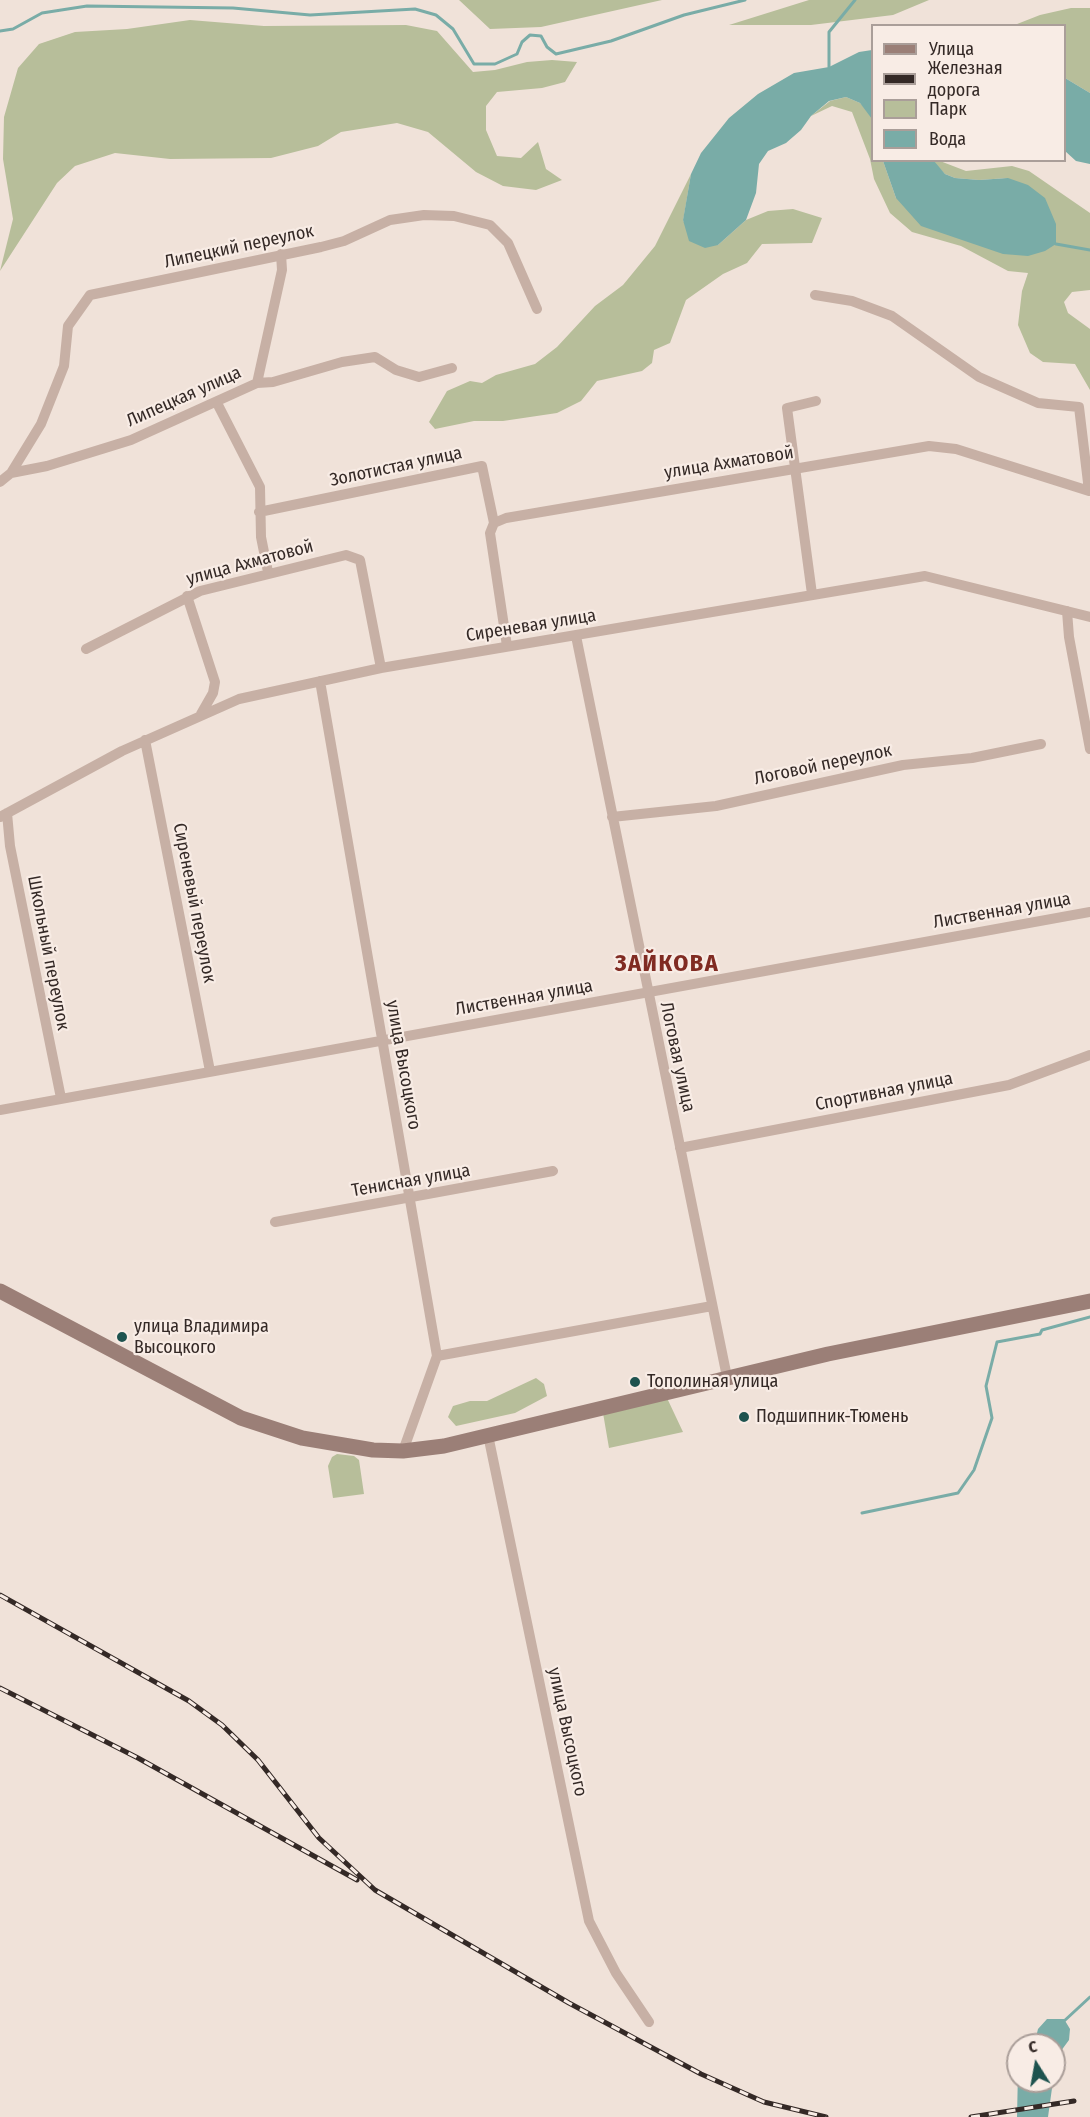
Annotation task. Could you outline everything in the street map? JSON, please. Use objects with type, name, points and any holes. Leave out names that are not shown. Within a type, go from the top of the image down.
[{"type":"main road","points":[[0,1292],[242,1418],[302,1438],[373,1450],[403,1451],[444,1446],[828,1354],[1090,1301]]},
{"type":"street","name":"Липецкий переулок","points":[[11,473],[41,424],[64,366],[68,326],[90,295],[344,241],[390,220],[424,215],[454,216],[490,225],[508,243],[537,309]]},
{"type":"street","points":[[257,383],[282,270],[281,254]]},
{"type":"street","points":[[815,295],[852,301],[892,316],[979,377],[1038,403],[1079,407],[1089,491]]},
{"type":"street","name":"Липецкая улица","points":[[0,482],[11,473],[47,466],[131,440],[257,383],[273,382],[342,362],[375,357],[396,370],[419,377],[452,368]]},
{"type":"street","points":[[812,594],[787,408],[816,401]]},
{"type":"street","points":[[217,403],[260,487],[259,512],[268,573]]},
{"type":"street","name":"улица Ахматовой","points":[[494,523],[506,518],[600,501],[929,446],[956,449],[1089,491]]},
{"type":"street","name":"Золотистая улица","points":[[259,512],[482,466],[494,523]]},
{"type":"street","points":[[494,523],[490,532],[507,646]]},
{"type":"street","name":"улица Ахматовой","points":[[86,649],[187,597],[268,573],[346,555],[360,560],[381,668]]},
{"type":"street","name":"Сиреневая улица","points":[[3,815],[145,740],[239,699],[381,668],[925,576],[1090,617]]},
{"type":"street","points":[[187,597],[215,682],[213,693],[201,714]]},
{"type":"street","points":[[1067,611],[1069,637],[1090,749]]},
{"type":"street","name":"Логовая улица","points":[[576,636],[727,1377]]},
{"type":"street","name":"улица Высоцкого","points":[[320,681],[437,1356],[403,1451]]},
{"type":"street","name":"Сиреневый переулок","points":[[145,740],[210,1071]]},
{"type":"street","name":"Логовой переулок","points":[[612,817],[716,806],[903,765],[972,758],[1041,744]]},
{"type":"street","name":"Школьный переулок","points":[[3,815],[61,1098]]},
{"type":"street","name":"Лиственная улица","points":[[0,1110],[1090,912]]},
{"type":"street","name":"Спортивная улица","points":[[680,1148],[1009,1085],[1090,1055]]},
{"type":"street","name":"Тенисная улица","points":[[275,1222],[410,1199],[553,1170]]},
{"type":"street","points":[[437,1356],[712,1306]]},
{"type":"street","name":"улица Высоцкого","points":[[488,1435],[589,1922],[616,1973],[649,2022]]},
{"type":"green space","points":[[459,0],[662,0],[541,27],[490,29]]},
{"type":"green space","points":[[809,0],[929,0],[893,15],[811,25],[729,25]]},
{"type":"green space","points":[[1071,8],[1090,8],[1090,93],[1066,79],[1066,24],[1017,24],[1040,15]]},
{"type":"green space","points":[[190,20],[264,26],[406,25],[437,31],[473,72],[495,70],[527,62],[552,60],[577,62],[565,82],[542,88],[497,92],[486,106],[486,130],[497,156],[521,158],[538,142],[546,169],[562,180],[536,190],[503,186],[476,172],[428,132],[397,123],[341,132],[318,146],[271,158],[170,159],[115,153],[75,166],[57,183],[0,271],[13,219],[3,159],[4,117],[18,68],[39,44],[75,32],[127,29]]},
{"type":"green space","points":[[846,97],[860,103],[870,112],[871,162],[883,162],[896,198],[1008,178],[979,180],[955,178],[945,174],[934,162],[943,162],[966,171],[1012,166],[1029,171],[1090,213],[1090,290],[1072,292],[1064,302],[1068,313],[1090,329],[1090,390],[1075,364],[1043,362],[1030,353],[1018,325],[1022,291],[1028,273],[1008,271],[961,246],[912,232],[890,213],[874,179],[870,159],[852,112],[832,106],[811,116],[830,101]]},
{"type":"green space","points":[[691,174],[683,221],[718,245],[746,220],[768,211],[793,209],[822,218],[812,243],[762,244],[747,263],[723,274],[686,300],[670,343],[654,350],[652,363],[642,371],[597,381],[581,401],[557,413],[503,421],[474,421],[435,429],[429,422],[447,391],[470,381],[482,383],[496,375],[535,364],[557,347],[595,306],[623,285],[655,246]]},
{"type":"green space","points":[[536,1378],[544,1384],[547,1396],[515,1413],[456,1426],[448,1417],[453,1406],[470,1401],[487,1401]]},
{"type":"green space","points":[[667,1398],[683,1432],[609,1448],[603,1413]]},
{"type":"green space","points":[[337,1454],[354,1456],[359,1460],[364,1494],[333,1498],[328,1466],[332,1457]]},
{"type":"water","points":[[871,50],[871,118],[860,103],[846,97],[829,101],[811,116],[801,130],[786,143],[768,151],[759,164],[756,193],[746,220],[718,245],[705,248],[689,241],[683,220],[691,174],[701,153],[729,118],[758,94],[794,73],[829,67],[859,52]]},
{"type":"water","points":[[1066,79],[1090,93],[1090,164],[1076,161],[1066,152]]},
{"type":"water","points":[[883,162],[935,162],[945,174],[955,178],[979,180],[1008,178],[1028,185],[1045,198],[1056,224],[1056,244],[1045,251],[1028,256],[1003,254],[921,226],[896,198]]},
{"type":"water","points":[[1047,2019],[1064,2019],[1070,2029],[1069,2040],[1066,2044],[1066,2033],[1037,2033]]},
{"type":"water","points":[[1018,2093],[1051,2093],[1048,2117],[1017,2117]]},
{"type":"waterway","points":[[0,31],[13,29],[42,13],[87,6],[233,8],[310,15],[415,9],[436,15],[453,29],[474,64],[495,64],[517,54],[522,42],[530,35],[541,36],[547,47],[556,54],[611,41],[684,15],[745,0]]},
{"type":"waterway","points":[[829,67],[829,32],[855,0]]},
{"type":"waterway","points":[[1056,244],[1090,250]]},
{"type":"waterway","points":[[862,1513],[958,1493],[974,1470],[992,1418],[986,1386],[997,1342],[1040,1334],[1042,1330],[1090,1317]]},
{"type":"waterway","points":[[1063,2022],[1090,1997]]},
{"type":"railway","points":[[0,1595],[189,1701],[222,1725],[258,1760],[319,1838],[375,1890],[569,2003],[701,2074],[764,2102],[826,2117]]},
{"type":"railway","points":[[0,1688],[138,1758],[357,1880]]},
{"type":"railway","points":[[971,2117],[1074,2101]]},
{"type":"place","name":"улица Владимира Высоцкого","points":[[122,1337]]},
{"type":"place","name":"Тополиная улица","points":[[635,1382]]},
{"type":"place","name":"Подшипник-Тюмень","points":[[744,1417]]},
{"type":"district","name":"ЗАЙКОВА","points":[[667,964]]}]
